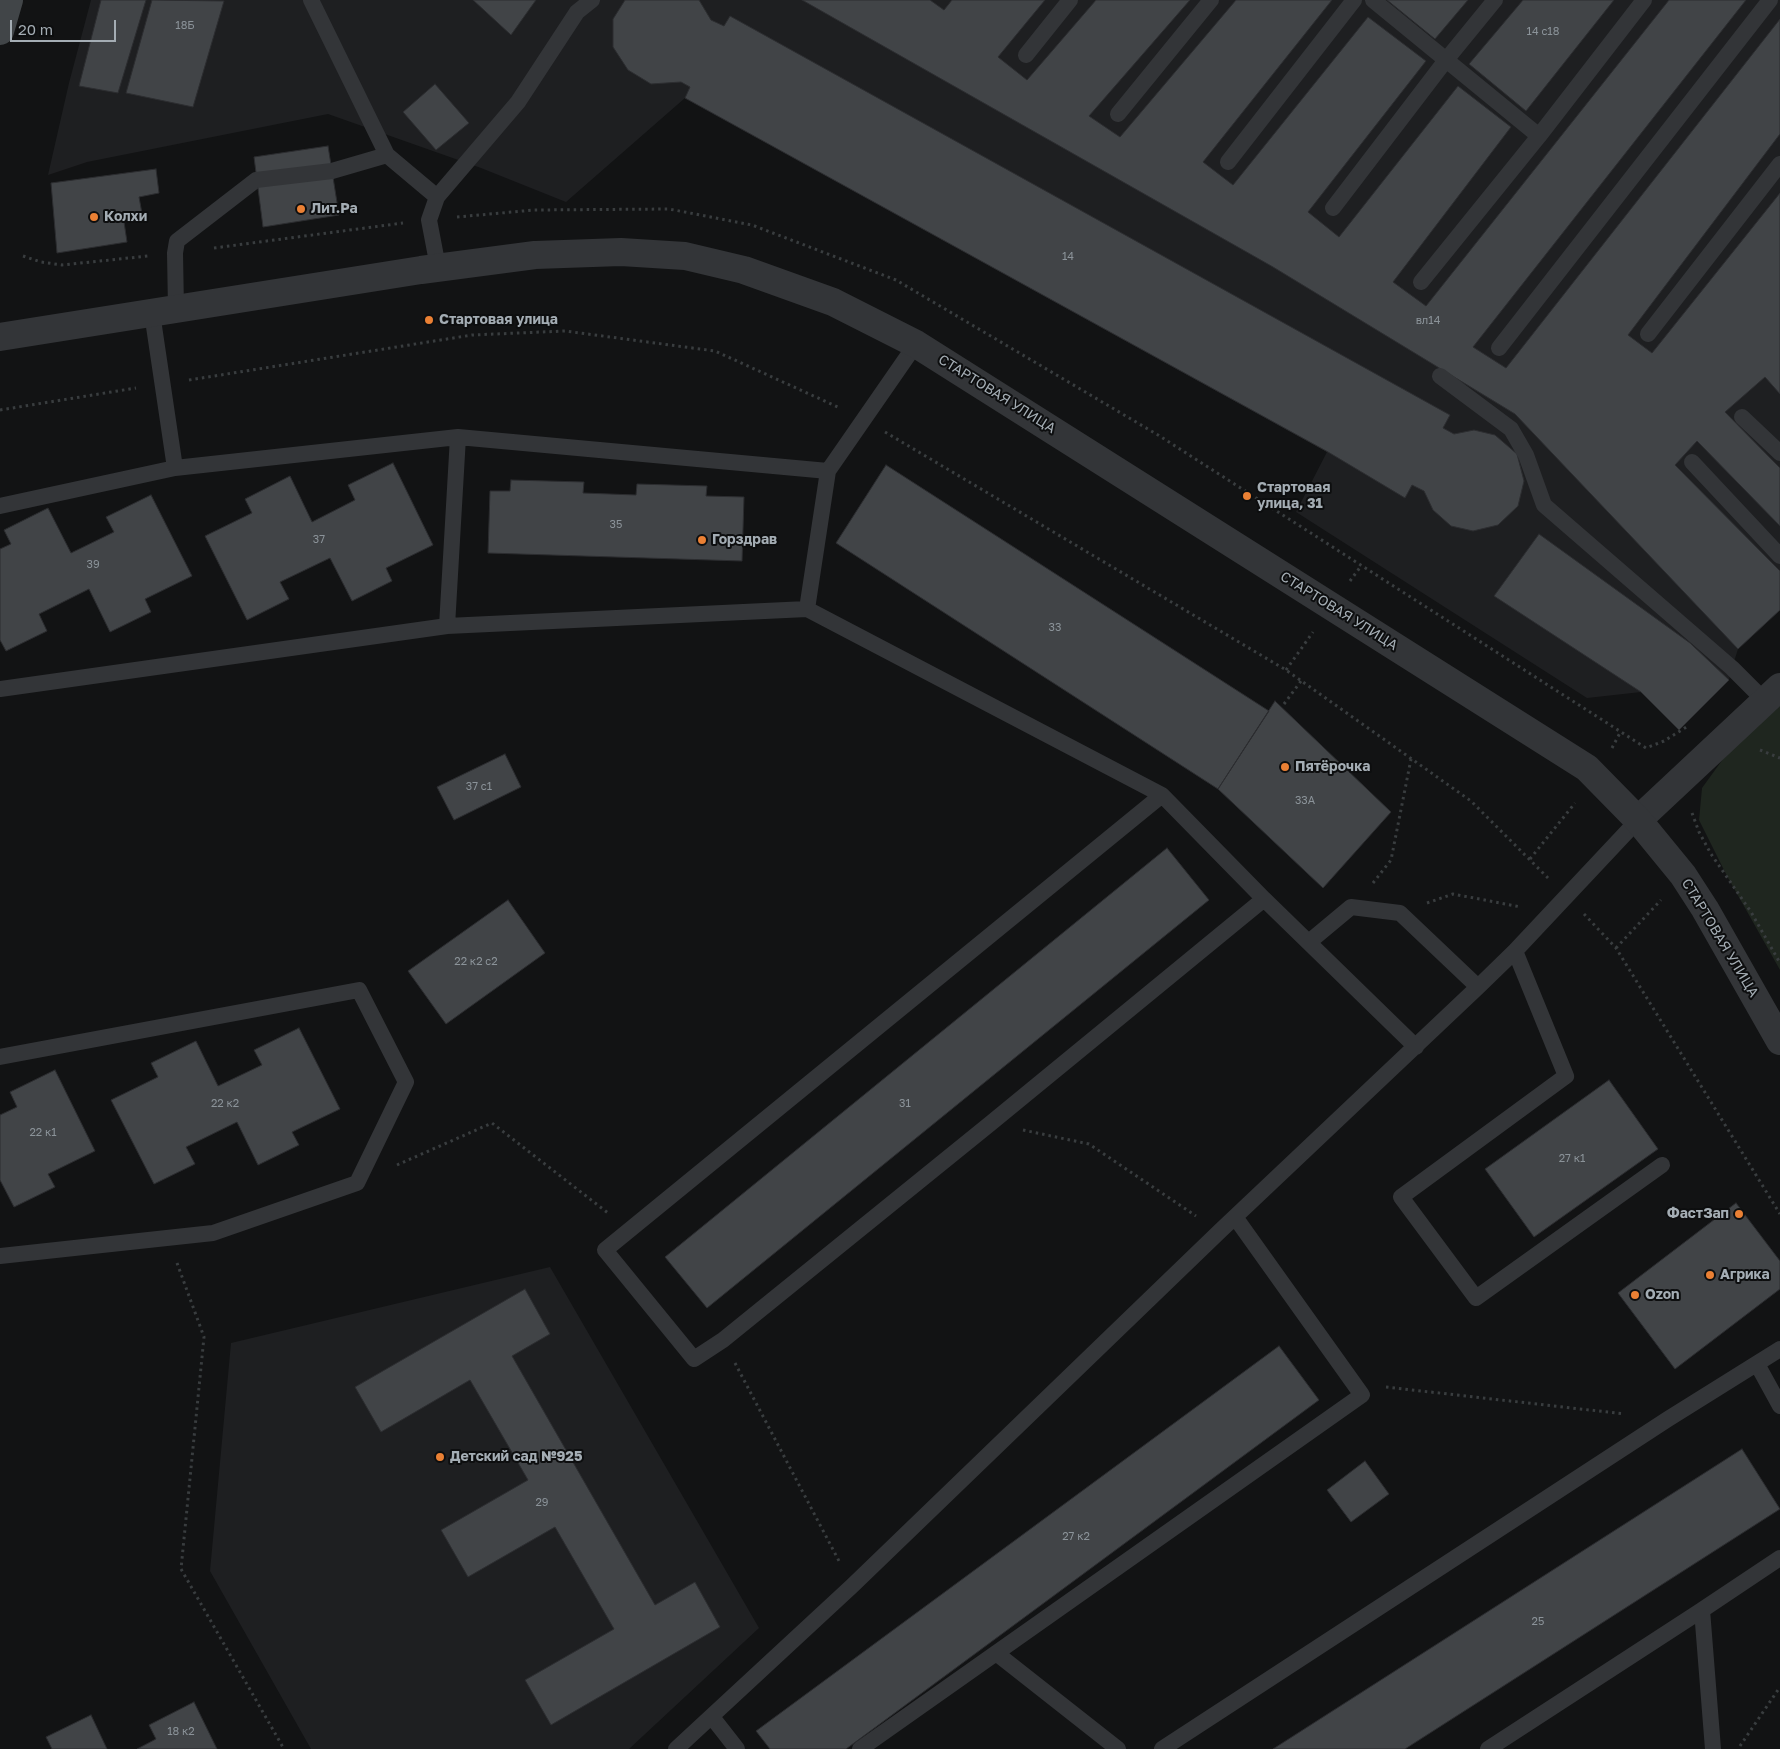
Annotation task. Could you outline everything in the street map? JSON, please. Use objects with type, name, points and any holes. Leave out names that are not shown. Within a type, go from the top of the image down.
[{"type":"main road","points":[[0,31],[9,0]]},
{"type":"street","name":"СТАРТОВАЯ УЛИЦА","points":[[0,337],[438,267],[534,255],[621,252],[685,256],[744,270],[833,302],[916,344],[1587,768],[1638,820],[1683,876],[1705,909],[1780,1041]]},
{"type":"street","points":[[1638,820],[1772,694]]},
{"type":"lane","points":[[310,0],[387,155],[437,197]]},
{"type":"lane","points":[[438,267],[429,220],[437,197],[518,102],[574,6],[592,0]]},
{"type":"lane","points":[[1026,55],[1070,0]]},
{"type":"lane","points":[[1118,114],[1211,0]]},
{"type":"lane","points":[[1228,162],[1354,0]]},
{"type":"lane","points":[[1373,0],[1539,136]]},
{"type":"lane","points":[[1333,208],[1446,60],[1495,0]]},
{"type":"lane","points":[[1421,282],[1539,136],[1644,0]]},
{"type":"lane","points":[[1499,348],[1770,0]]},
{"type":"lane","points":[[175,468],[163,384],[164,311],[177,241],[256,180],[332,171],[387,155]]},
{"type":"lane","points":[[1648,334],[1780,164]]},
{"type":"lane","points":[[807,609],[828,471],[916,344]]},
{"type":"lane","points":[[1440,376],[1511,429],[1526,455],[1544,505],[1732,668],[1772,694]]},
{"type":"lane","points":[[1742,417],[1780,453]]},
{"type":"lane","points":[[0,506],[175,468],[458,437],[828,471]]},
{"type":"lane","points":[[447,626],[458,437]]},
{"type":"lane","points":[[1692,462],[1780,556]]},
{"type":"lane","points":[[0,688],[447,626],[807,609],[1162,795],[1264,899],[1416,1046]]},
{"type":"lane","points":[[1162,795],[605,1250],[694,1359],[723,1340],[991,1124],[1264,899]]},
{"type":"lane","points":[[676,1749],[852,1586],[1235,1217],[1478,987],[1551,913],[1638,820]]},
{"type":"lane","points":[[1309,942],[1351,907],[1400,913],[1478,987]]},
{"type":"lane","points":[[1514,951],[1566,1076],[1401,1197],[1476,1298],[1662,1165]]},
{"type":"lane","points":[[0,1057],[359,990],[406,1082],[357,1183],[213,1233],[0,1256]]},
{"type":"lane","points":[[860,1749],[1362,1395],[1235,1217]]},
{"type":"lane","points":[[1162,1749],[1668,1419],[1780,1349]]},
{"type":"lane","points":[[1756,1364],[1780,1406]]},
{"type":"lane","points":[[1488,1749],[1780,1558]]},
{"type":"lane","points":[[1702,1610],[1713,1749]]},
{"type":"lane","points":[[996,1654],[1118,1749]]},
{"type":"lane","points":[[712,1717],[737,1749]]},
{"type":"path","points":[[0,410],[472,335],[565,332],[715,351],[864,419],[1286,670],[1471,801],[1616,948],[1780,1214]]},
{"type":"path","points":[[1284,704],[1301,681]]},
{"type":"path","points":[[1351,907],[1390,860],[1411,759]]},
{"type":"path","points":[[1694,807],[1692,813],[1699,832],[1711,854],[1751,912],[1780,963]]},
{"type":"path","points":[[1400,913],[1453,894],[1551,913]]},
{"type":"path","points":[[357,1183],[492,1123],[630,1230]]},
{"type":"path","points":[[991,1124],[1089,1144],[1220,1232]]},
{"type":"path","points":[[168,1238],[204,1337],[182,1569],[284,1749]]},
{"type":"path","points":[[723,1340],[852,1586]]},
{"type":"path","points":[[1353,1383],[1668,1419]]},
{"type":"path","points":[[1738,1749],[1780,1687]]},
{"type":"shaded area","points":[[91,0],[1780,0],[1780,610],[1738,649],[1729,680],[1679,730],[1641,692],[1587,698],[1296,512],[1327,452],[685,98],[566,202],[481,168],[328,114],[87,162],[48,175],[69,83]]},
{"type":"shaded area","points":[[1780,706],[1780,970],[1727,876],[1699,820],[1702,788],[1731,748]]},
{"type":"shaded area","name":"Детский сад №925","points":[[550,1267],[759,1628],[629,1749],[311,1749],[210,1571],[231,1343]]},
{"type":"building","points":[[101,0],[146,0],[118,93],[79,86]]},
{"type":"building","points":[[152,0],[224,1],[193,107],[126,93]]},
{"type":"building","points":[[473,0],[536,0],[511,35]]},
{"type":"building","points":[[625,0],[699,0],[711,20],[724,26],[730,16],[1450,415],[1443,428],[1454,434],[1474,430],[1495,435],[1517,454],[1524,481],[1518,506],[1498,525],[1473,531],[1451,526],[1433,510],[1424,491],[1412,485],[1405,498],[1328,452],[685,98],[690,87],[681,82],[651,84],[628,70],[613,47],[613,19]]},
{"type":"building","points":[[802,0],[930,0],[944,10],[952,0],[1045,0],[998,57],[1027,80],[1096,0],[1190,0],[1089,116],[1120,137],[1236,0],[1332,0],[1203,162],[1233,185],[1368,17],[1426,61],[1308,212],[1339,237],[1458,86],[1511,127],[1393,282],[1426,306],[1669,0],[1746,0],[1473,347],[1506,368],[1780,19],[1780,134],[1628,335],[1652,353],[1780,193],[1780,394],[1765,377],[1725,412],[1780,468],[1780,526],[1697,441],[1675,465],[1780,571],[1780,610],[1738,649],[1515,414],[1273,267]]},
{"type":"building","points":[[1387,0],[1468,0],[1435,39]]},
{"type":"building","points":[[1523,0],[1614,0],[1526,111],[1469,64]]},
{"type":"building","points":[[435,84],[469,123],[436,150],[403,112]]},
{"type":"building","points":[[328,146],[339,215],[263,227],[254,157]]},
{"type":"building","points":[[156,169],[159,193],[139,197],[143,219],[124,222],[127,242],[57,253],[51,183]]},
{"type":"building","points":[[393,463],[433,545],[386,568],[392,581],[352,601],[330,558],[280,582],[289,599],[247,620],[205,536],[252,513],[245,499],[290,476],[312,522],[355,500],[348,485]]},
{"type":"building","points":[[886,465],[1269,711],[1218,789],[836,543]]},
{"type":"building","points":[[511,480],[584,482],[583,493],[636,495],[637,484],[707,486],[706,496],[744,497],[742,561],[488,553],[490,491],[510,491]]},
{"type":"building","points":[[151,495],[192,576],[145,599],[151,612],[110,632],[89,589],[39,614],[47,631],[6,651],[0,640],[0,549],[11,544],[4,530],[48,508],[71,553],[114,532],[106,517]]},
{"type":"building","points":[[1539,534],[1690,643],[1729,680],[1679,730],[1641,692],[1494,596]]},
{"type":"building","points":[[1275,701],[1391,812],[1323,888],[1218,789]]},
{"type":"building","points":[[505,754],[521,787],[454,820],[437,787]]},
{"type":"building","points":[[1167,848],[1209,900],[707,1308],[665,1257]]},
{"type":"building","points":[[508,900],[545,953],[446,1024],[408,971]]},
{"type":"building","points":[[299,1028],[340,1109],[292,1132],[299,1145],[258,1165],[237,1122],[186,1147],[195,1164],[154,1184],[111,1100],[158,1077],[151,1063],[196,1041],[218,1086],[262,1065],[254,1050]]},
{"type":"building","points":[[55,1070],[95,1151],[48,1174],[55,1187],[14,1207],[0,1180],[0,1115],[17,1107],[10,1092]]},
{"type":"building","points":[[1609,1080],[1658,1149],[1534,1237],[1485,1169]]},
{"type":"building","name":"Агрика","points":[[1736,1203],[1780,1261],[1780,1289],[1675,1369],[1618,1293]]},
{"type":"building","points":[[525,1289],[550,1334],[512,1356],[655,1605],[695,1582],[720,1627],[551,1725],[525,1680],[614,1629],[555,1527],[468,1577],[441,1530],[528,1480],[470,1380],[381,1432],[355,1387]]},
{"type":"building","points":[[1279,1346],[1319,1400],[846,1749],[770,1749],[756,1731]]},
{"type":"building","points":[[1742,1449],[1780,1509],[1405,1749],[1273,1749]]},
{"type":"building","points":[[1365,1461],[1389,1494],[1351,1522],[1327,1490]]},
{"type":"building","points":[[194,1702],[217,1749],[137,1749],[156,1739],[149,1725]]},
{"type":"building","points":[[91,1715],[107,1749],[52,1749],[46,1737]]},
{"type":"place","name":"Лит.Ра","points":[[301,209]]},
{"type":"place","name":"Колхи","points":[[94,217]]},
{"type":"place","name":"Стартовая улица","points":[[429,320]]},
{"type":"place","name":"Стартовая улица, 31","points":[[1247,496]]},
{"type":"place","name":"Горздрав","points":[[702,540]]},
{"type":"place","name":"Пятёрочка","points":[[1285,767]]},
{"type":"place","name":"ФастЗап","points":[[1739,1214]]},
{"type":"place","name":"Агрика","points":[[1710,1275]]},
{"type":"place","name":"Ozon","points":[[1635,1295]]},
{"type":"place","name":"Детский сад №925","points":[[440,1457]]}]
